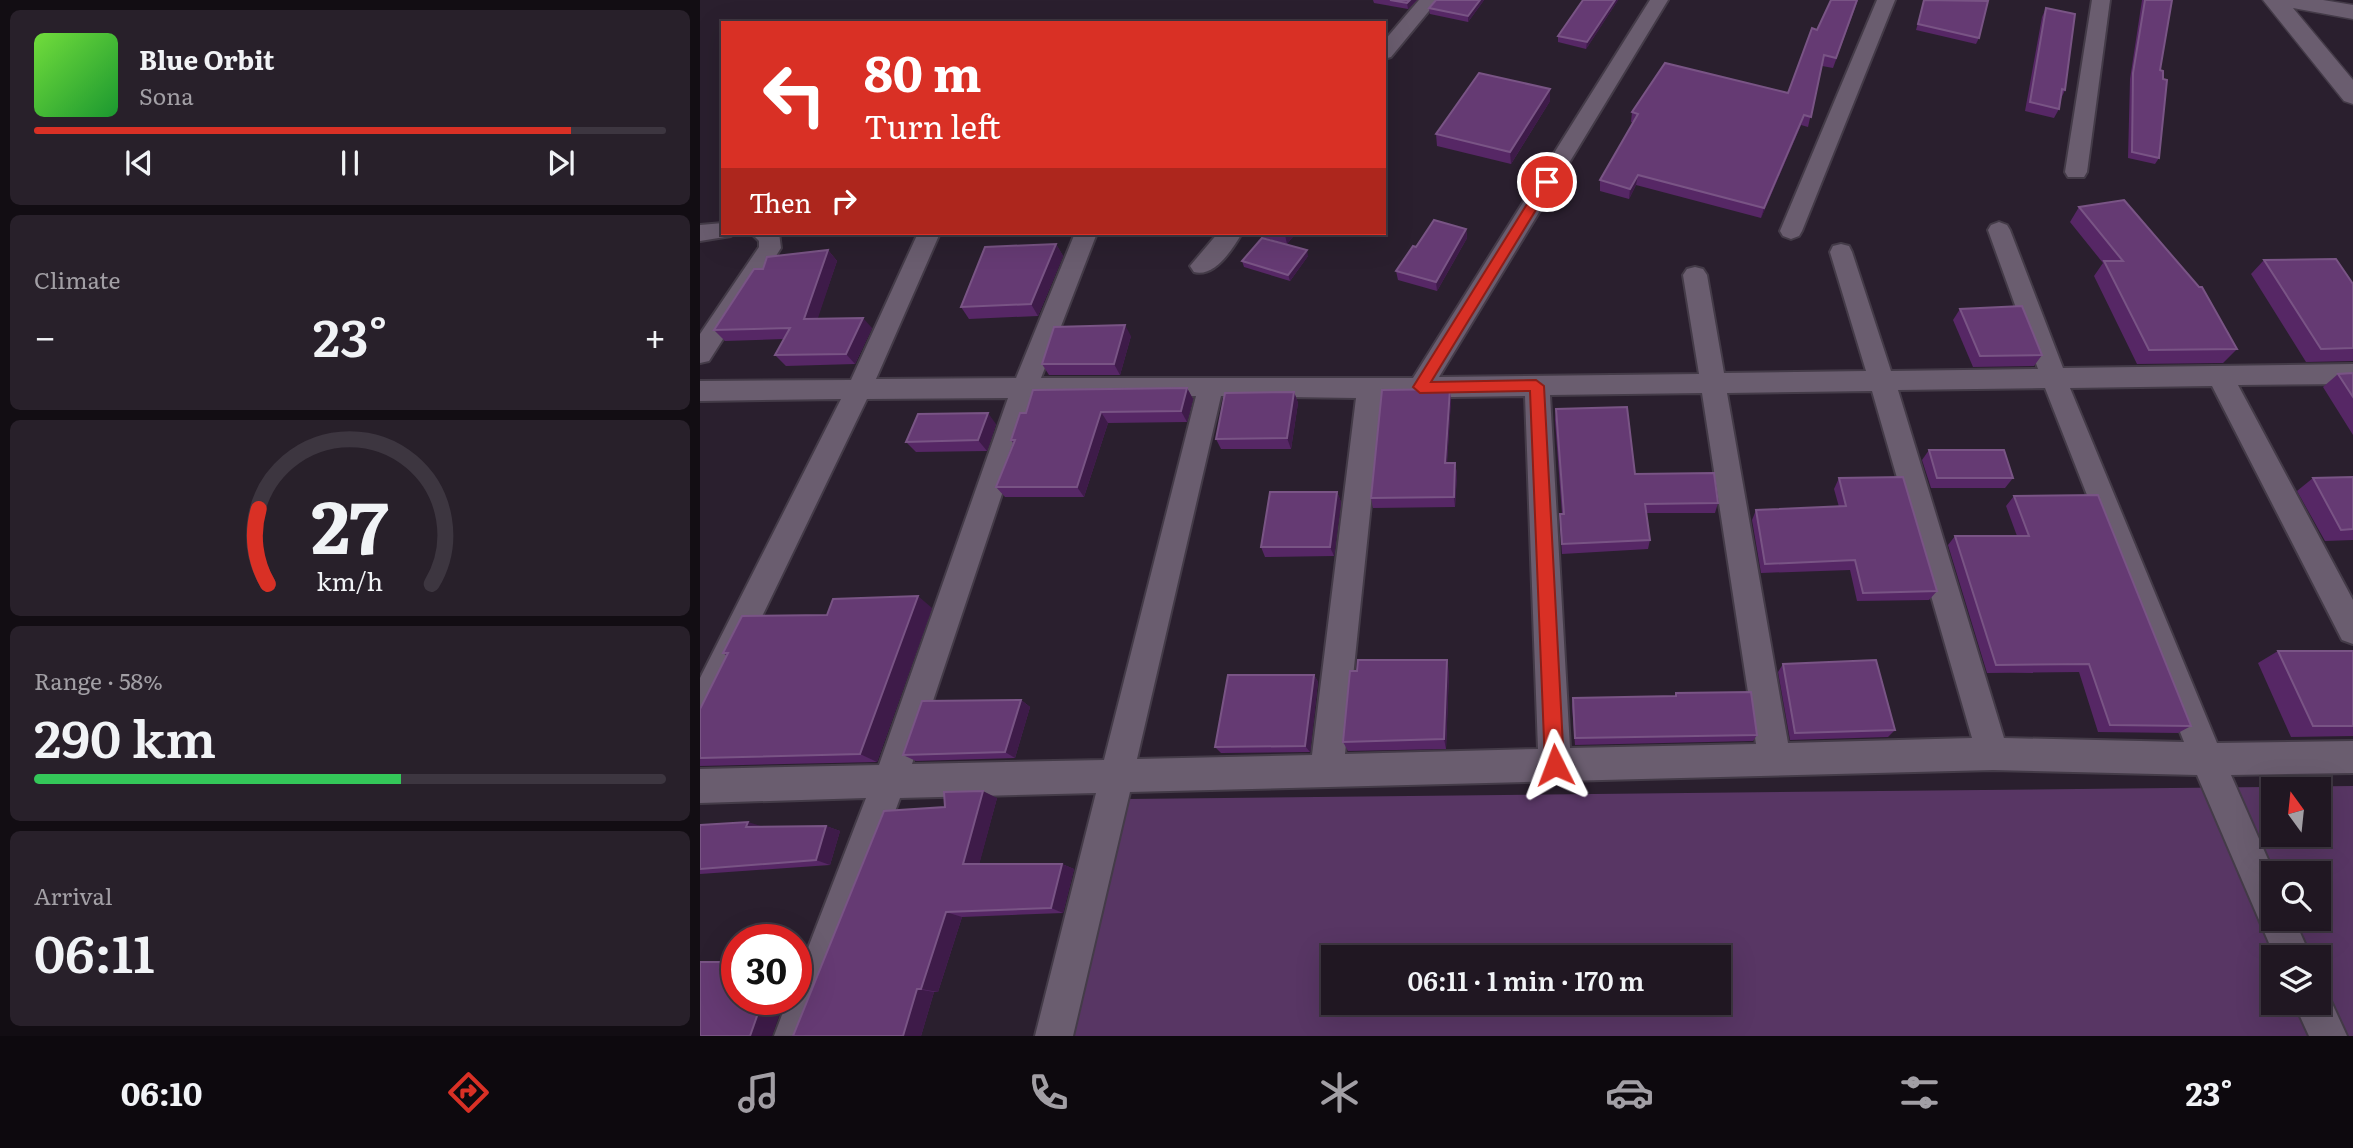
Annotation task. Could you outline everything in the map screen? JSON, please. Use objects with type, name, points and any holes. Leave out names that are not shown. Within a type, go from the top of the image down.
[{"type":"street","points":[[1386,50],[1429,0]]},
{"type":"street","points":[[1420,387],[1660,0]]},
{"type":"street","points":[[1791,231],[1886,0]]},
{"type":"street","points":[[2076,172],[2101,0]]},
{"type":"street","points":[[2274,0],[2353,96]]},
{"type":"street","points":[[2284,0],[2353,12]]},
{"type":"street","points":[[1999,230],[2053,378],[2206,759],[2261,885]]},
{"type":"street","points":[[700,233],[721,231]]},
{"type":"street","points":[[700,354],[770,248],[769,237],[766,235]]},
{"type":"street","points":[[700,711],[859,390],[928,235]]},
{"type":"street","points":[[793,1036],[890,780],[1024,389],[1085,235]]},
{"type":"street","points":[[1202,266],[1229,235]]},
{"type":"street","points":[[1841,252],[1993,754]]},
{"type":"street","points":[[1695,275],[1775,760]]},
{"type":"street","points":[[700,391],[1212,386],[1370,388],[2353,374]]},
{"type":"street","points":[[2220,376],[2353,630]]},
{"type":"street","points":[[1054,1036],[1212,386]]},
{"type":"street","points":[[1536,386],[1555,765]]},
{"type":"street","points":[[1327,770],[1370,388]]},
{"type":"street","points":[[700,786],[1993,754],[2206,759],[2353,757]]},
{"type":"street","points":[[2318,1015],[2328,1036]]},
{"type":"shaded area","points":[[2331,786],[2353,786],[2353,1036],[1074,1036],[1126,799],[2261,787],[2261,847],[2331,847]]},
{"type":"building","points":[[1436,0],[1480,0],[1468,16],[1429,8]]},
{"type":"building","points":[[1583,0],[1615,0],[1587,42],[1558,36]]},
{"type":"building","points":[[1831,0],[1857,0],[1836,58],[1824,55],[1811,117],[1804,115],[1764,208],[1638,175],[1630,189],[1600,180],[1638,114],[1632,112],[1665,63],[1788,93],[1812,28],[1817,30]]},
{"type":"building","points":[[1924,0],[1988,1],[1979,38],[1918,24]]},
{"type":"building","points":[[2145,0],[2172,0],[2160,70],[2163,71],[2163,79],[2167,80],[2159,158],[2132,152],[2133,73]]},
{"type":"building","points":[[2046,8],[2075,14],[2065,90],[2062,89],[2059,109],[2030,102]]},
{"type":"building","points":[[1479,73],[1550,89],[1510,152],[1436,134]]},
{"type":"building","points":[[2124,200],[2199,287],[2202,287],[2237,349],[2149,350],[2104,261],[2123,261],[2079,207]]},
{"type":"building","points":[[1434,220],[1466,229],[1436,282],[1396,271],[1413,246],[1416,247]]},
{"type":"building","points":[[1262,238],[1307,250],[1288,275],[1242,261]]},
{"type":"building","points":[[1056,244],[1031,304],[961,307],[985,247]]},
{"type":"building","points":[[828,250],[804,319],[863,318],[846,354],[775,355],[790,328],[714,330],[754,269],[763,269],[767,257]]},
{"type":"building","points":[[2336,259],[2353,284],[2353,348],[2321,349],[2264,260]]},
{"type":"building","points":[[2022,306],[2042,355],[1980,356],[1960,309]]},
{"type":"building","points":[[1125,325],[1114,364],[1042,364],[1054,327]]},
{"type":"building","points":[[2353,373],[2353,397],[2338,374]]},
{"type":"building","points":[[1187,388],[1181,411],[1101,412],[1077,487],[996,487],[1015,440],[1011,440],[1020,413],[1026,413],[1033,390]]},
{"type":"building","points":[[1450,389],[1445,463],[1455,463],[1454,497],[1371,498],[1382,390]]},
{"type":"building","points":[[1294,392],[1287,438],[1216,439],[1225,393]]},
{"type":"building","points":[[1627,407],[1635,474],[1714,473],[1718,503],[1645,504],[1650,540],[1562,544],[1560,514],[1564,514],[1556,409]]},
{"type":"building","points":[[988,413],[978,440],[906,442],[918,414]]},
{"type":"building","points":[[1929,450],[2004,450],[2013,478],[1937,478]]},
{"type":"building","points":[[1903,477],[1937,591],[1863,593],[1855,560],[1765,564],[1756,510],[1846,506],[1839,478]]},
{"type":"building","points":[[2353,477],[2353,529],[2341,530],[2313,478]]},
{"type":"building","points":[[1270,492],[1337,492],[1330,547],[1261,547]]},
{"type":"building","points":[[2098,495],[2191,726],[2110,725],[2089,664],[1996,665],[1955,536],[2029,536],[2014,496]]},
{"type":"building","points":[[918,596],[860,754],[700,758],[700,709],[728,653],[723,653],[742,616],[827,615],[833,599]]},
{"type":"building","points":[[2278,651],[2353,651],[2353,726],[2313,726]]},
{"type":"building","points":[[1358,660],[1447,660],[1444,739],[1343,742],[1350,671],[1357,671]]},
{"type":"building","points":[[1876,660],[1895,730],[1795,733],[1783,664]]},
{"type":"building","points":[[1228,675],[1314,675],[1305,746],[1215,747]]},
{"type":"building","points":[[1751,692],[1757,735],[1575,738],[1573,698]]},
{"type":"building","points":[[1021,700],[1005,752],[903,755],[922,701]]},
{"type":"building","points":[[983,791],[963,864],[1062,864],[1051,908],[946,912],[921,989],[917,989],[903,1036],[793,1036],[801,1015],[812,1015],[812,989],[884,811],[945,807],[944,792]]},
{"type":"building","points":[[748,822],[746,827],[826,826],[816,860],[700,869],[700,825]]},
{"type":"building","points":[[700,962],[721,962],[721,1015],[757,1015],[750,1036],[700,1036]]},
{"type":"route","points":[[1547,182],[1420,387],[1536,386],[1555,765]]}]
